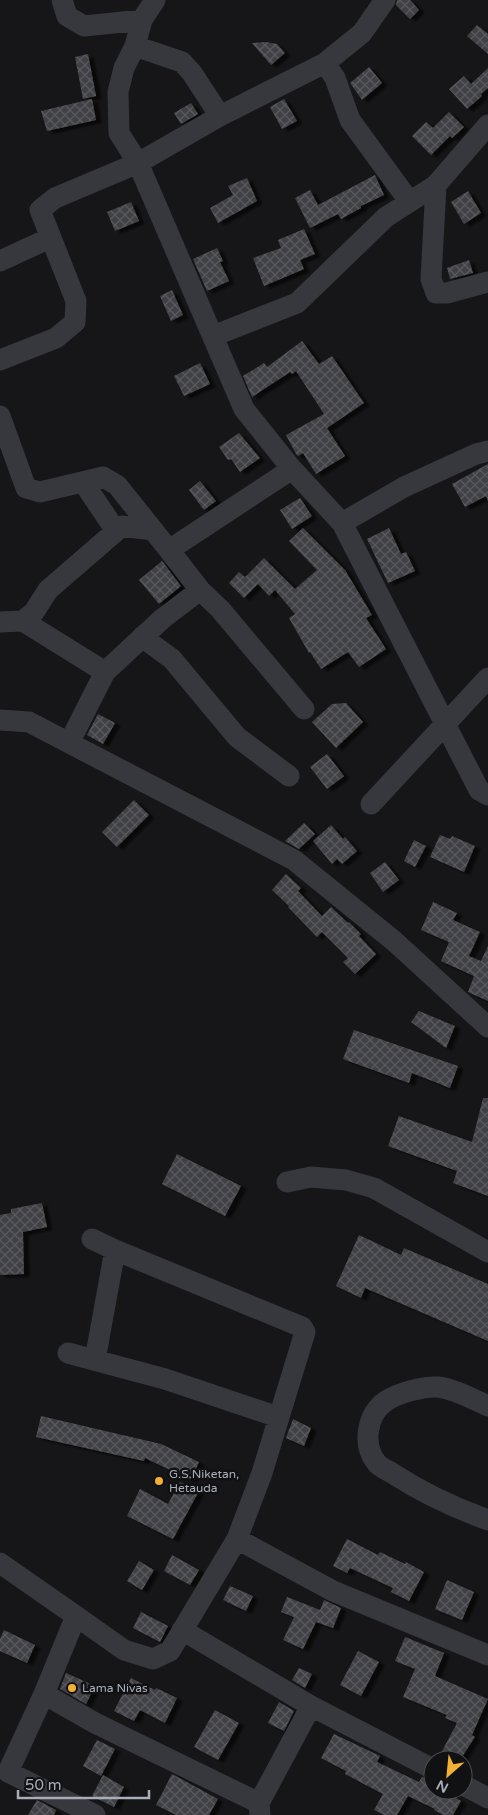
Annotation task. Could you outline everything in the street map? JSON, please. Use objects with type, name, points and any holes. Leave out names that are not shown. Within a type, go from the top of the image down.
[{"type":"street","points":[[62,0],[67,16],[84,26],[142,20]]},
{"type":"street","points":[[155,0],[142,20],[135,46],[124,68],[118,92],[119,133],[138,163],[244,409],[292,469],[342,523],[479,790],[488,796]]},
{"type":"street","points":[[0,360],[56,338],[75,322],[76,302],[40,210],[55,198],[138,163],[220,116],[325,63],[362,32],[385,0]]},
{"type":"street","points":[[135,46],[182,62],[192,73],[220,116]]},
{"type":"street","points":[[325,63],[334,78],[350,120],[409,201]]},
{"type":"street","points":[[212,336],[297,303],[386,217],[436,185],[488,125]]},
{"type":"street","points":[[436,185],[431,279],[436,293],[447,294],[488,282]]},
{"type":"street","points":[[0,261],[50,238]]},
{"type":"street","points":[[0,416],[26,488],[40,492],[103,478],[117,485],[200,590],[220,609],[304,709]]},
{"type":"street","points":[[342,523],[404,487],[476,454],[488,451]]},
{"type":"street","points":[[169,550],[292,469]]},
{"type":"street","points":[[83,482],[116,531]]},
{"type":"street","points":[[23,621],[34,612],[48,590],[122,526],[153,530]]},
{"type":"street","points":[[69,743],[105,672],[162,619],[200,590]]},
{"type":"street","points":[[0,622],[23,621],[105,672]]},
{"type":"street","points":[[142,637],[172,659],[237,737],[289,776]]},
{"type":"street","points":[[371,804],[488,678]]},
{"type":"street","points":[[0,720],[28,722],[294,860],[394,941],[488,1027]]},
{"type":"street","points":[[288,1182],[311,1177],[346,1180],[374,1188],[488,1252]]},
{"type":"street","points":[[0,1563],[124,1650],[153,1659],[170,1650],[237,1539],[262,1473],[305,1332],[302,1327],[92,1239]]},
{"type":"street","points":[[95,1360],[115,1250]]},
{"type":"street","points":[[68,1353],[165,1379],[278,1417]]},
{"type":"street","points":[[488,1406],[458,1393],[437,1387],[413,1390],[386,1401],[374,1415],[367,1432],[368,1447],[376,1463],[408,1484],[488,1520]]},
{"type":"street","points":[[237,1539],[333,1590],[488,1656]]},
{"type":"street","points":[[76,1616],[44,1694],[8,1772],[95,1815]]},
{"type":"street","points":[[182,1630],[311,1706],[423,1764]]},
{"type":"street","points":[[44,1694],[95,1723],[260,1809],[311,1706]]},
{"type":"street","points":[[473,1790],[488,1797]]},
{"type":"building","points":[[397,0],[410,0],[419,10],[410,19],[396,5]]},
{"type":"building","points":[[477,25],[488,34],[488,54],[467,36]]},
{"type":"building","points":[[266,42],[277,44],[285,53],[271,65],[252,43]]},
{"type":"building","points":[[88,54],[96,96],[83,99],[75,57]]},
{"type":"building","points":[[369,67],[382,83],[362,100],[350,83]]},
{"type":"building","points":[[488,68],[488,88],[467,109],[449,89],[464,76],[471,84]]},
{"type":"building","points":[[92,99],[96,120],[47,131],[41,111]]},
{"type":"building","points":[[284,99],[297,121],[282,129],[270,107]]},
{"type":"building","points":[[191,103],[198,114],[181,124],[174,113]]},
{"type":"building","points":[[449,112],[464,127],[452,138],[450,136],[431,155],[412,136],[426,122],[433,128]]},
{"type":"building","points":[[375,175],[384,195],[361,206],[361,208],[341,219],[338,214],[310,228],[295,198],[310,190],[318,205]]},
{"type":"building","points":[[247,178],[257,201],[218,223],[210,208],[233,195],[228,186]]},
{"type":"building","points":[[468,191],[481,213],[464,224],[451,202]]},
{"type":"building","points":[[131,202],[139,221],[115,231],[107,212]]},
{"type":"building","points":[[304,229],[315,254],[300,260],[304,269],[264,286],[253,258],[281,248],[278,240]]},
{"type":"building","points":[[217,248],[223,261],[220,262],[229,281],[207,291],[193,259]]},
{"type":"building","points":[[469,260],[473,273],[450,279],[447,268]]},
{"type":"building","points":[[172,290],[183,315],[171,321],[160,296]]},
{"type":"building","points":[[302,341],[319,364],[332,356],[364,403],[327,428],[345,456],[316,474],[303,453],[298,456],[296,454],[286,435],[324,414],[296,371],[292,374],[290,372],[252,397],[243,376],[264,363],[267,367]]},
{"type":"building","points":[[200,363],[210,384],[184,396],[174,376]]},
{"type":"building","points":[[239,433],[260,458],[240,472],[219,447]]},
{"type":"building","points":[[488,464],[488,501],[486,496],[465,507],[452,484]]},
{"type":"building","points":[[200,481],[216,501],[204,510],[189,490]]},
{"type":"building","points":[[300,498],[312,516],[292,529],[280,510]]},
{"type":"building","points":[[303,528],[345,570],[372,615],[366,618],[386,649],[359,667],[348,652],[321,669],[309,653],[289,618],[295,614],[275,590],[269,596],[258,584],[244,598],[229,583],[239,572],[245,577],[264,558],[295,589],[317,570],[289,541]]},
{"type":"building","points":[[389,528],[401,554],[406,552],[415,571],[388,583],[367,539]]},
{"type":"building","points":[[162,561],[181,586],[159,604],[139,580]]},
{"type":"building","points":[[346,703],[363,722],[336,748],[312,722],[332,704]]},
{"type":"building","points":[[98,714],[115,723],[103,744],[87,735]]},
{"type":"building","points":[[327,754],[344,776],[327,789],[310,767]]},
{"type":"building","points":[[134,800],[149,815],[117,847],[102,832]]},
{"type":"building","points":[[304,823],[315,834],[299,849],[285,841]]},
{"type":"building","points":[[331,825],[357,851],[342,864],[337,859],[332,864],[313,841]]},
{"type":"building","points":[[440,835],[450,839],[452,836],[475,846],[464,872],[430,857]]},
{"type":"building","points":[[414,840],[426,846],[415,867],[404,861]]},
{"type":"building","points":[[385,862],[399,880],[383,892],[370,873]]},
{"type":"building","points":[[286,874],[301,888],[298,891],[322,916],[331,907],[361,934],[359,936],[376,954],[355,974],[343,962],[348,958],[322,932],[317,937],[272,890]]},
{"type":"building","points":[[433,902],[457,913],[453,920],[480,932],[469,956],[481,961],[488,946],[488,1001],[468,992],[474,976],[441,961],[449,942],[421,930]]},
{"type":"building","points":[[419,1011],[455,1026],[446,1048],[411,1022]]},
{"type":"building","points":[[354,1030],[458,1066],[450,1088],[412,1073],[409,1083],[343,1059]]},
{"type":"building","points":[[483,1098],[488,1098],[488,1196],[453,1183],[457,1171],[388,1146],[399,1116],[472,1142]]},
{"type":"building","points":[[177,1154],[241,1186],[225,1216],[162,1184]]},
{"type":"building","points":[[42,1203],[47,1227],[23,1232],[24,1274],[0,1275],[0,1215],[11,1213],[11,1209]]},
{"type":"building","points":[[359,1235],[401,1255],[404,1248],[488,1284],[488,1341],[365,1288],[361,1298],[336,1286]]},
{"type":"building","points":[[41,1416],[161,1444],[199,1462],[191,1480],[145,1458],[144,1461],[36,1437]]},
{"type":"building","points":[[293,1419],[311,1428],[304,1446],[286,1438]]},
{"type":"building","points":[[180,1482],[199,1491],[173,1539],[127,1516],[140,1489],[168,1504]]},
{"type":"building","points":[[347,1539],[378,1555],[380,1552],[405,1564],[406,1562],[424,1572],[409,1601],[391,1592],[393,1588],[350,1568],[347,1573],[333,1566]]},
{"type":"building","points":[[172,1555],[199,1570],[190,1585],[164,1571]]},
{"type":"building","points":[[139,1561],[154,1570],[142,1590],[127,1581]]},
{"type":"building","points":[[447,1580],[474,1592],[462,1620],[435,1609]]},
{"type":"building","points":[[230,1586],[253,1596],[246,1611],[223,1600]]},
{"type":"building","points":[[287,1597],[320,1610],[324,1600],[341,1608],[333,1628],[316,1622],[303,1649],[283,1640],[294,1617],[281,1612]]},
{"type":"building","points":[[141,1612],[168,1626],[160,1642],[133,1628]]},
{"type":"building","points":[[4,1630],[35,1645],[27,1663],[0,1651],[0,1639]]},
{"type":"building","points":[[405,1637],[444,1653],[435,1676],[488,1699],[472,1735],[475,1737],[467,1750],[443,1750],[457,1723],[445,1718],[447,1715],[403,1697],[415,1669],[395,1661]]},
{"type":"building","points":[[358,1651],[379,1662],[361,1696],[340,1685]]},
{"type":"building","points":[[299,1668],[312,1674],[305,1688],[292,1680]]},
{"type":"building","points":[[66,1673],[95,1686],[86,1704],[60,1689]]},
{"type":"building","points":[[131,1678],[177,1698],[165,1723],[140,1710],[134,1721],[114,1711]]},
{"type":"building","points":[[279,1702],[294,1711],[284,1731],[268,1723]]},
{"type":"building","points":[[215,1710],[239,1723],[218,1760],[194,1747]]},
{"type":"building","points":[[334,1734],[380,1756],[377,1762],[419,1782],[423,1778],[423,1800],[461,1801],[453,1815],[443,1815],[408,1796],[397,1815],[384,1815],[374,1810],[383,1794],[345,1774],[346,1771],[321,1758]]},
{"type":"building","points":[[97,1740],[115,1749],[101,1776],[83,1766]]},
{"type":"building","points":[[172,1774],[218,1799],[209,1815],[176,1815],[156,1805]]},
{"type":"building","points":[[103,1775],[124,1787],[114,1807],[92,1796]]},
{"type":"building","points":[[37,1800],[56,1810],[54,1815],[28,1815]]},
{"type":"place","name":"G.S.Niketan, Hetauda","points":[[159,1481]]},
{"type":"place","name":"Lama Nivas","points":[[72,1688]]}]
